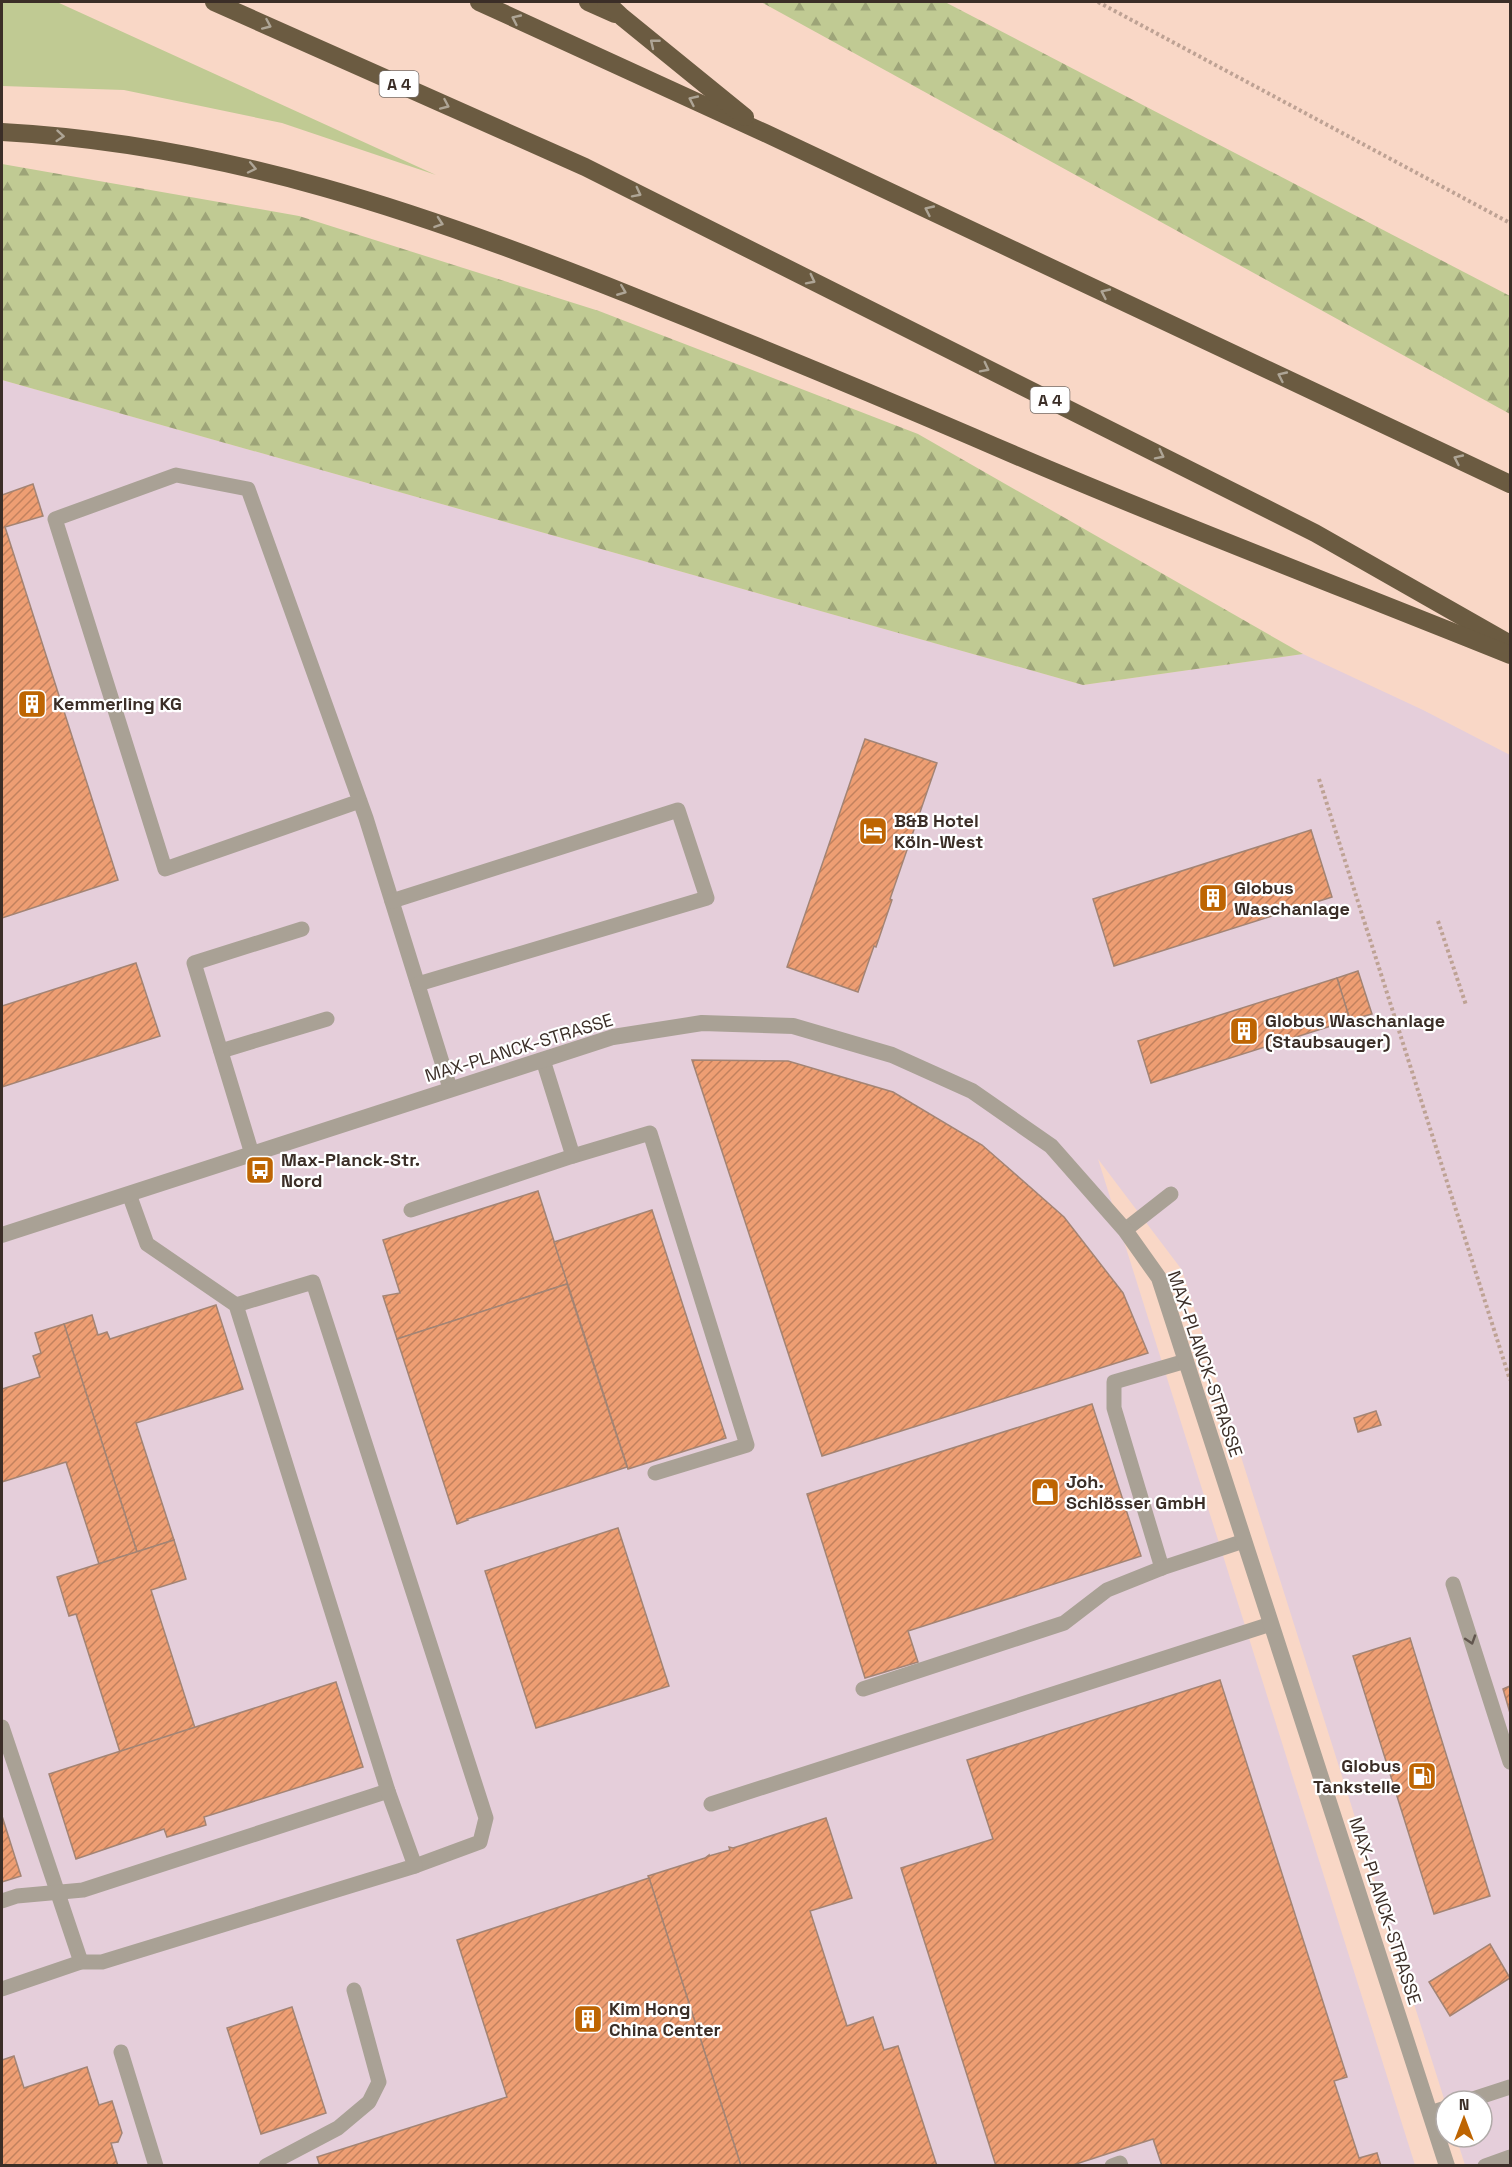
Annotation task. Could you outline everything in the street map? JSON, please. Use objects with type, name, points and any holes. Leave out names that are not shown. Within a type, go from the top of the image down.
[{"type":"highway","name":"A 4","points":[[214,2],[595,172],[1315,533],[1510,645]]},
{"type":"highway","points":[[479,2],[765,133],[1510,484]]},
{"type":"highway","points":[[588,2],[622,17]]},
{"type":"highway","points":[[606,2],[765,133]]},
{"type":"highway","points":[[2,132],[81,138],[259,169],[348,193],[447,225],[525,253],[780,354],[1054,472],[1510,655]]},
{"type":"street","name":"MAX-PLANCK-STRASSE","points":[[2,1235],[613,1037],[702,1023],[793,1026],[885,1052],[972,1091],[1051,1146],[1125,1230],[1159,1278],[1271,1624],[1434,2098]]},
{"type":"street","name":"MAX-PLANCK-STRASSE","points":[[1444,2149],[1447,2166]]},
{"type":"lane","points":[[360,801],[165,869],[55,519],[176,475],[248,489],[360,801],[450,1088]]},
{"type":"lane","points":[[392,901],[678,810],[707,898],[418,984]]},
{"type":"lane","points":[[252,1154],[194,963],[302,929]]},
{"type":"lane","points":[[221,1051],[327,1019]]},
{"type":"lane","points":[[543,1060],[573,1156]]},
{"type":"lane","points":[[411,1209],[650,1133],[747,1445],[655,1473]]},
{"type":"lane","points":[[129,1194],[147,1244],[236,1305],[388,1791],[415,1866]]},
{"type":"lane","points":[[1125,1230],[1170,1194]]},
{"type":"lane","points":[[2,1989],[81,1962],[102,1962],[415,1866],[480,1842],[486,1818],[313,1282],[236,1305]]},
{"type":"lane","points":[[1162,1568],[1114,1408],[1114,1382],[1186,1361]]},
{"type":"lane","points":[[863,1689],[1064,1623],[1107,1590],[1162,1568],[1244,1541]]},
{"type":"lane","points":[[1453,1584],[1510,1762]]},
{"type":"lane","points":[[711,1804],[1271,1624]]},
{"type":"lane","points":[[2,1727],[81,1962]]},
{"type":"lane","points":[[2,1901],[17,1896],[83,1890],[388,1791]]},
{"type":"lane","points":[[266,2166],[338,2128],[369,2102],[379,2082],[354,1990]]},
{"type":"lane","points":[[121,2052],[156,2166]]},
{"type":"lane","points":[[1494,2092],[1510,2087]]},
{"type":"lane","points":[[1485,2166],[1510,2157]]},
{"type":"path","points":[[1098,2],[1510,223]]},
{"type":"path","points":[[1319,779],[1510,1380]]},
{"type":"path","points":[[1438,921],[1466,1005]]},
{"type":"shaded area","points":[[2,380],[1083,685],[1303,654],[1423,710],[1510,755],[1510,2165],[1465,2165],[1460,2149],[1494,2149],[1494,2089],[1441,2089],[1182,1270],[1098,1159],[1415,2165],[2,2165]]},
{"type":"green space","points":[[2,2],[57,2],[436,175],[282,123],[124,90],[2,86]]},
{"type":"green space","points":[[761,2],[945,2],[1510,296],[1510,414]]},
{"type":"green space","points":[[2,164],[299,216],[599,311],[918,434],[1303,654],[1083,685],[2,380]]},
{"type":"building","name":"Kemmerling KG","points":[[33,484],[43,516],[5,527],[118,880],[2,918],[2,495]]},
{"type":"building","name":"B&B Hotel Köln-West","points":[[865,739],[937,763],[890,899],[892,900],[876,947],[874,946],[858,992],[787,967]]},
{"type":"building","name":"Globus Waschanlage","points":[[1311,830],[1332,897],[1114,966],[1093,899]]},
{"type":"building","points":[[136,963],[160,1036],[2,1087],[2,1006]]},
{"type":"building","points":[[1358,971],[1372,1014],[1350,1020],[1337,978]]},
{"type":"building","name":"Globus Waschanlage (Staubsauger)","points":[[1337,978],[1350,1020],[1151,1083],[1138,1041]]},
{"type":"building","points":[[692,1060],[788,1061],[893,1092],[982,1145],[1064,1217],[1123,1293],[1148,1353],[822,1456]]},
{"type":"building","points":[[538,1191],[569,1288],[567,1284],[397,1339],[383,1296],[400,1293],[383,1240]]},
{"type":"building","points":[[652,1210],[726,1438],[628,1469],[554,1242]]},
{"type":"building","points":[[567,1284],[627,1467],[457,1524],[397,1339]]},
{"type":"building","points":[[216,1305],[243,1389],[136,1423],[174,1540],[137,1552],[64,1324],[92,1315],[98,1335],[107,1332],[110,1339]]},
{"type":"building","points":[[64,1324],[137,1552],[99,1564],[66,1462],[2,1482],[2,1389],[40,1377],[33,1356],[41,1353],[35,1333]]},
{"type":"building","points":[[1092,1404],[1141,1556],[908,1631],[918,1662],[865,1678],[807,1494]]},
{"type":"building","points":[[1376,1411],[1381,1425],[1358,1432],[1354,1418]]},
{"type":"building","points":[[618,1528],[669,1686],[536,1728],[485,1571]]},
{"type":"building","points":[[174,1540],[186,1579],[151,1590],[195,1728],[120,1752],[76,1614],[69,1616],[57,1577]]},
{"type":"building","name":"Globus Tankstelle","points":[[1410,1638],[1490,1896],[1434,1914],[1353,1656]]},
{"type":"building","points":[[1220,1680],[1347,2077],[1334,2081],[1359,2158],[1377,2153],[1381,2166],[1162,2166],[1153,2139],[1070,2166],[996,2166],[901,1868],[993,1839],[967,1760]]},
{"type":"building","points":[[336,1682],[363,1767],[204,1817],[206,1825],[167,1837],[164,1829],[76,1859],[49,1774]]},
{"type":"building","points":[[1510,1686],[1510,1713],[1503,1689]]},
{"type":"building","points":[[2,1816],[21,1876],[2,1882]]},
{"type":"building","points":[[826,1818],[852,1898],[810,1911],[847,2026],[873,2017],[884,2050],[898,2046],[937,2166],[741,2166],[648,1876],[730,1850],[729,1847],[733,1848]]},
{"type":"building","name":"Kim Hong China Center","points":[[649,1878],[741,2166],[320,2166],[317,2157],[507,2097],[457,1940]]},
{"type":"building","points":[[1490,1944],[1510,1978],[1450,2016],[1429,1982]]},
{"type":"building","points":[[292,2007],[326,2113],[261,2134],[227,2028]]},
{"type":"building","points":[[14,2056],[24,2088],[87,2067],[99,2105],[112,2101],[122,2133],[118,2142],[111,2143],[118,2166],[2,2166],[2,2060]]},
{"type":"place","name":"Kemmerling KG","points":[[32,704]]},
{"type":"place","name":"B&B Hotel Köln-West","points":[[873,831]]},
{"type":"place","name":"Globus Waschanlage","points":[[1213,898]]},
{"type":"place","name":"Globus Waschanlage (Staubsauger)","points":[[1244,1031]]},
{"type":"place","name":"Max-Planck-Str. Nord","points":[[260,1170]]},
{"type":"place","name":"Joh. Schlösser GmbH","points":[[1045,1492]]},
{"type":"place","name":"Globus Tankstelle","points":[[1422,1776]]},
{"type":"place","name":"Kim Hong China Center","points":[[588,2019]]}]
